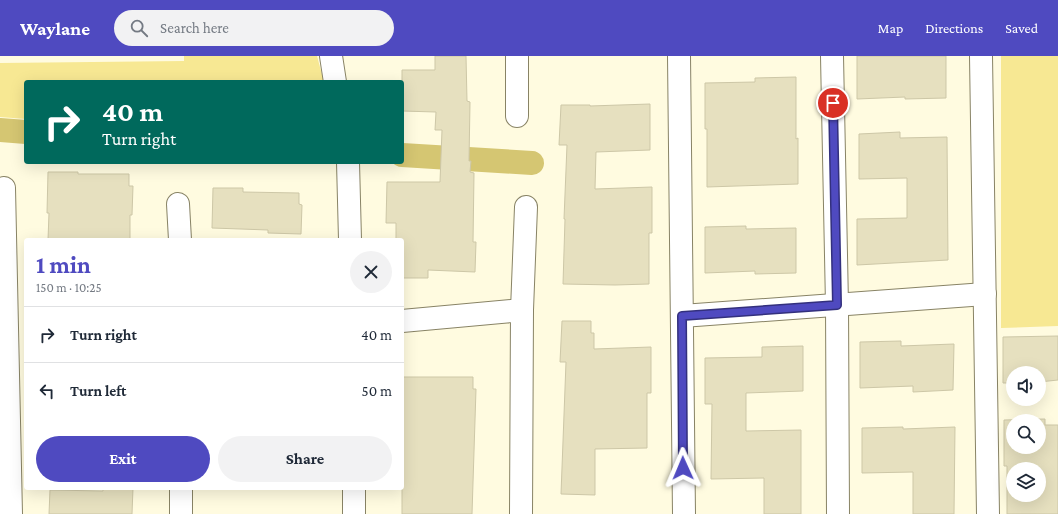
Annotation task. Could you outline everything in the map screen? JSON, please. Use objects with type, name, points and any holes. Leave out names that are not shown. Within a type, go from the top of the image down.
[{"type":"street","points":[[331,56],[335,80]]},
{"type":"street","points":[[517,56],[517,116]]},
{"type":"street","points":[[679,56],[684,514]]},
{"type":"street","points":[[832,56],[837,305],[838,514]]},
{"type":"street","points":[[982,56],[988,514]]},
{"type":"street","points":[[348,164],[350,238]]},
{"type":"street","points":[[4,188],[11,311],[10,514]]},
{"type":"street","points":[[178,204],[180,238]]},
{"type":"street","points":[[521,514],[522,310],[526,207]]},
{"type":"street","points":[[682,316],[986,294]]},
{"type":"street","points":[[404,321],[522,310]]},
{"type":"street","points":[[181,490],[181,514]]},
{"type":"street","points":[[354,490],[354,514]]},
{"type":"shaded area","points":[[184,56],[317,56],[323,80],[24,80],[24,119],[0,117],[0,63],[184,61]]},
{"type":"shaded area","points":[[1001,56],[1058,56],[1058,326],[1001,328]]},
{"type":"building","points":[[435,56],[466,56],[467,101],[470,102],[469,161],[471,161],[470,172],[474,173],[473,242],[476,242],[475,272],[428,270],[428,278],[404,278],[404,238],[396,238],[396,223],[386,223],[387,182],[440,182],[442,130],[435,130],[436,112],[404,111],[404,80],[402,80],[402,70],[435,70]]},
{"type":"building","points":[[857,56],[946,56],[946,98],[905,99],[905,97],[857,99]]},
{"type":"building","points":[[796,77],[798,184],[707,187],[705,83],[755,82],[755,78]]},
{"type":"building","points":[[650,104],[650,150],[596,152],[595,189],[652,187],[652,233],[649,233],[649,284],[563,284],[567,145],[559,145],[561,105],[590,106]]},
{"type":"building","points":[[900,132],[900,138],[947,137],[948,260],[857,265],[857,219],[907,218],[907,178],[859,179],[859,134]]},
{"type":"building","points":[[48,172],[78,172],[78,174],[129,174],[129,186],[133,186],[132,215],[130,215],[130,238],[48,238],[49,213],[47,213]]},
{"type":"building","points":[[213,188],[243,188],[243,192],[299,193],[299,204],[302,205],[301,234],[268,233],[268,230],[212,228]]},
{"type":"building","points":[[746,226],[746,229],[796,228],[796,273],[755,274],[755,271],[705,273],[705,227]]},
{"type":"building","points":[[562,321],[591,321],[591,333],[594,333],[594,349],[651,347],[651,393],[647,393],[647,448],[595,449],[595,495],[561,494],[566,362],[560,362]]},
{"type":"building","points":[[1058,336],[1058,380],[1046,381],[1046,366],[1006,366],[1006,383],[1003,383],[1003,337]]},
{"type":"building","points":[[901,341],[901,346],[954,344],[953,390],[913,392],[913,386],[860,388],[860,342]]},
{"type":"building","points":[[803,346],[803,391],[746,393],[746,431],[801,430],[801,514],[764,514],[764,478],[711,479],[712,404],[705,404],[705,358],[762,357],[762,347]]},
{"type":"building","points":[[404,377],[473,377],[473,389],[476,389],[472,514],[402,514],[402,490],[404,490]]},
{"type":"building","points":[[1004,420],[1006,420],[1006,454],[1046,454],[1046,425],[1058,425],[1058,514],[1007,514],[1007,502],[1046,502],[1046,462],[1006,462],[1006,466],[1004,466]]},
{"type":"building","points":[[903,427],[903,429],[955,427],[954,514],[913,514],[913,472],[862,473],[862,428]]},
{"type":"building","points":[[50,490],[133,490],[132,514],[49,514]]},
{"type":"waterway","points":[[0,130],[24,132]]},
{"type":"waterway","points":[[404,155],[532,163]]},
{"type":"route","points":[[683,468],[682,316],[837,305],[833,103]]}]
